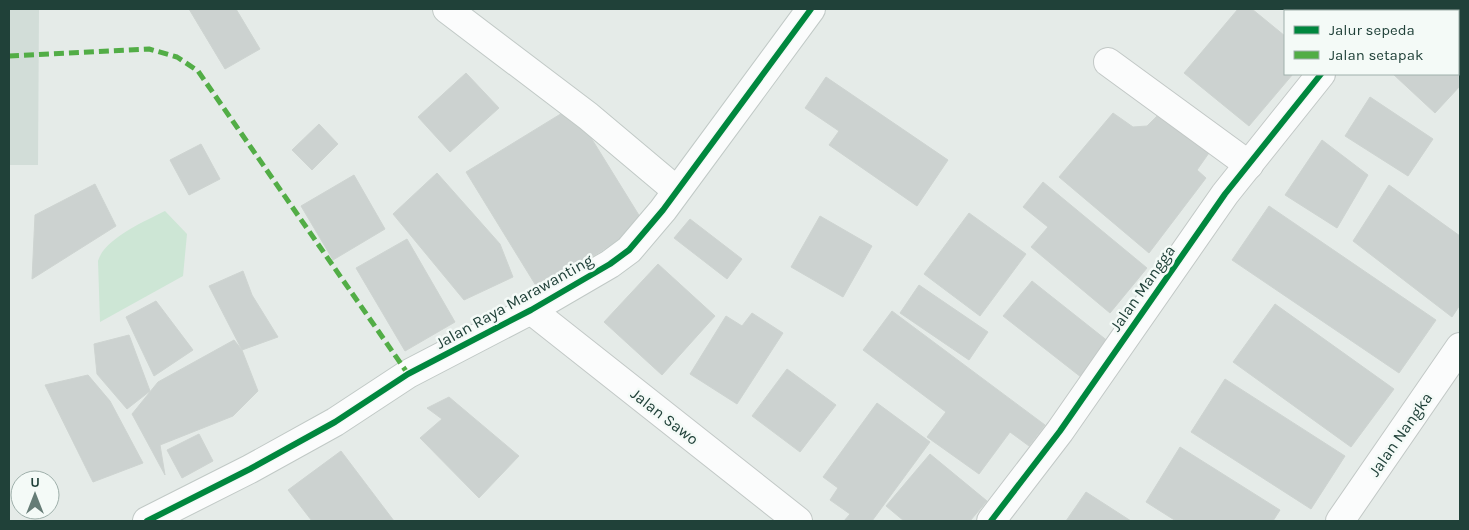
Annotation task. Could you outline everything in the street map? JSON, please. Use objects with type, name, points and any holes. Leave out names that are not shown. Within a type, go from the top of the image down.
[{"type":"street","points":[[447,9],[588,116],[676,190]]},
{"type":"street","name":"Jalan Raya Marawanting","points":[[147,521],[250,469],[335,422],[408,374],[531,310],[610,264],[642,236],[807,10]]},
{"type":"street","points":[[1108,62],[1249,164]]},
{"type":"street","name":"Jalan Mangga","points":[[991,521],[1060,431],[1225,194],[1320,75]]},
{"type":"street","name":"Jalan Sawo","points":[[531,310],[798,521]]},
{"type":"street","name":"Jalan Nangka","points":[[1340,521],[1460,347]]},
{"type":"shaded area","points":[[9,9],[39,9],[38,165],[9,165]]},
{"type":"green space","points":[[165,211],[187,234],[183,276],[100,322],[98,261],[102,253],[108,245],[126,232]]},
{"type":"building","points":[[189,9],[236,9],[260,49],[225,69]]},
{"type":"building","points":[[1238,9],[1252,9],[1284,35],[1284,75],[1292,75],[1249,126],[1184,73]]},
{"type":"building","points":[[1440,9],[1460,9],[1460,23],[1459,10]]},
{"type":"building","points":[[1459,52],[1460,86],[1435,113],[1394,75],[1459,75]]},
{"type":"building","points":[[466,73],[499,108],[450,152],[418,117]]},
{"type":"building","points":[[826,77],[948,160],[917,206],[829,145],[839,131],[805,108]]},
{"type":"building","points":[[1370,97],[1433,139],[1408,176],[1345,136]]},
{"type":"building","points":[[572,107],[645,225],[538,289],[466,172]]},
{"type":"building","points":[[1162,111],[1211,150],[1197,170],[1206,178],[1149,253],[1059,177],[1113,113],[1133,127],[1147,126]]},
{"type":"building","points":[[319,124],[338,144],[312,170],[292,150]]},
{"type":"building","points":[[1322,140],[1368,175],[1337,228],[1285,195]]},
{"type":"building","points":[[201,144],[220,179],[189,195],[170,160]]},
{"type":"building","points":[[437,173],[500,244],[513,277],[464,300],[393,214]]},
{"type":"building","points":[[354,175],[385,229],[333,260],[301,206]]},
{"type":"building","points":[[1043,182],[1147,268],[1110,313],[1031,247],[1048,227],[1023,207]]},
{"type":"building","points":[[95,184],[116,226],[32,279],[35,215]]},
{"type":"building","points":[[1389,185],[1460,236],[1460,305],[1452,317],[1353,241]]},
{"type":"building","points":[[1269,206],[1436,320],[1399,373],[1232,260]]},
{"type":"building","points":[[969,213],[1026,254],[980,316],[924,274]]},
{"type":"building","points":[[820,216],[872,246],[843,297],[791,267]]},
{"type":"building","points":[[690,219],[742,259],[727,279],[674,238]]},
{"type":"building","points":[[407,239],[455,322],[405,351],[356,268]]},
{"type":"building","points":[[658,264],[715,316],[662,375],[604,322]]},
{"type":"building","points":[[243,271],[252,295],[278,337],[242,350],[209,286]]},
{"type":"building","points":[[1032,281],[1114,346],[1086,381],[1003,316]]},
{"type":"building","points":[[919,285],[988,332],[969,360],[900,313]]},
{"type":"building","points":[[156,301],[193,350],[154,376],[126,317]]},
{"type":"building","points":[[1275,304],[1394,389],[1351,447],[1233,362]]},
{"type":"building","points":[[892,311],[1045,425],[1029,446],[1010,432],[979,474],[927,437],[946,412],[863,350]]},
{"type":"building","points":[[752,313],[783,333],[737,404],[690,374],[726,316],[742,326]]},
{"type":"building","points":[[129,335],[150,391],[127,409],[97,374],[94,344]]},
{"type":"building","points":[[234,340],[242,350],[258,391],[233,416],[160,445],[165,475],[132,414],[158,382]]},
{"type":"building","points":[[787,369],[836,405],[800,452],[752,416]]},
{"type":"building","points":[[88,375],[110,401],[143,463],[93,482],[45,385]]},
{"type":"building","points":[[1225,379],[1345,456],[1311,509],[1191,432]]},
{"type":"building","points":[[449,397],[519,456],[479,498],[420,438],[442,419],[427,408]]},
{"type":"building","points":[[877,403],[930,442],[872,521],[844,521],[850,514],[830,500],[838,488],[823,477]]},
{"type":"building","points":[[199,434],[213,461],[182,478],[167,450]]},
{"type":"building","points":[[1180,447],[1280,510],[1273,521],[1176,521],[1146,502]]},
{"type":"building","points":[[341,451],[394,521],[312,521],[288,490]]},
{"type":"building","points":[[930,454],[987,501],[970,521],[904,521],[886,506]]},
{"type":"building","points":[[1086,492],[1131,521],[1066,521]]},
{"type":"marked path","points":[[9,56],[149,49],[177,57],[198,71],[408,374]]},
{"type":"cycle path","points":[[147,521],[250,469],[335,422],[408,374],[531,310],[610,264],[629,250],[663,210],[811,9]]},
{"type":"cycle path","points":[[991,521],[1060,431],[1225,194],[1320,75]]}]
